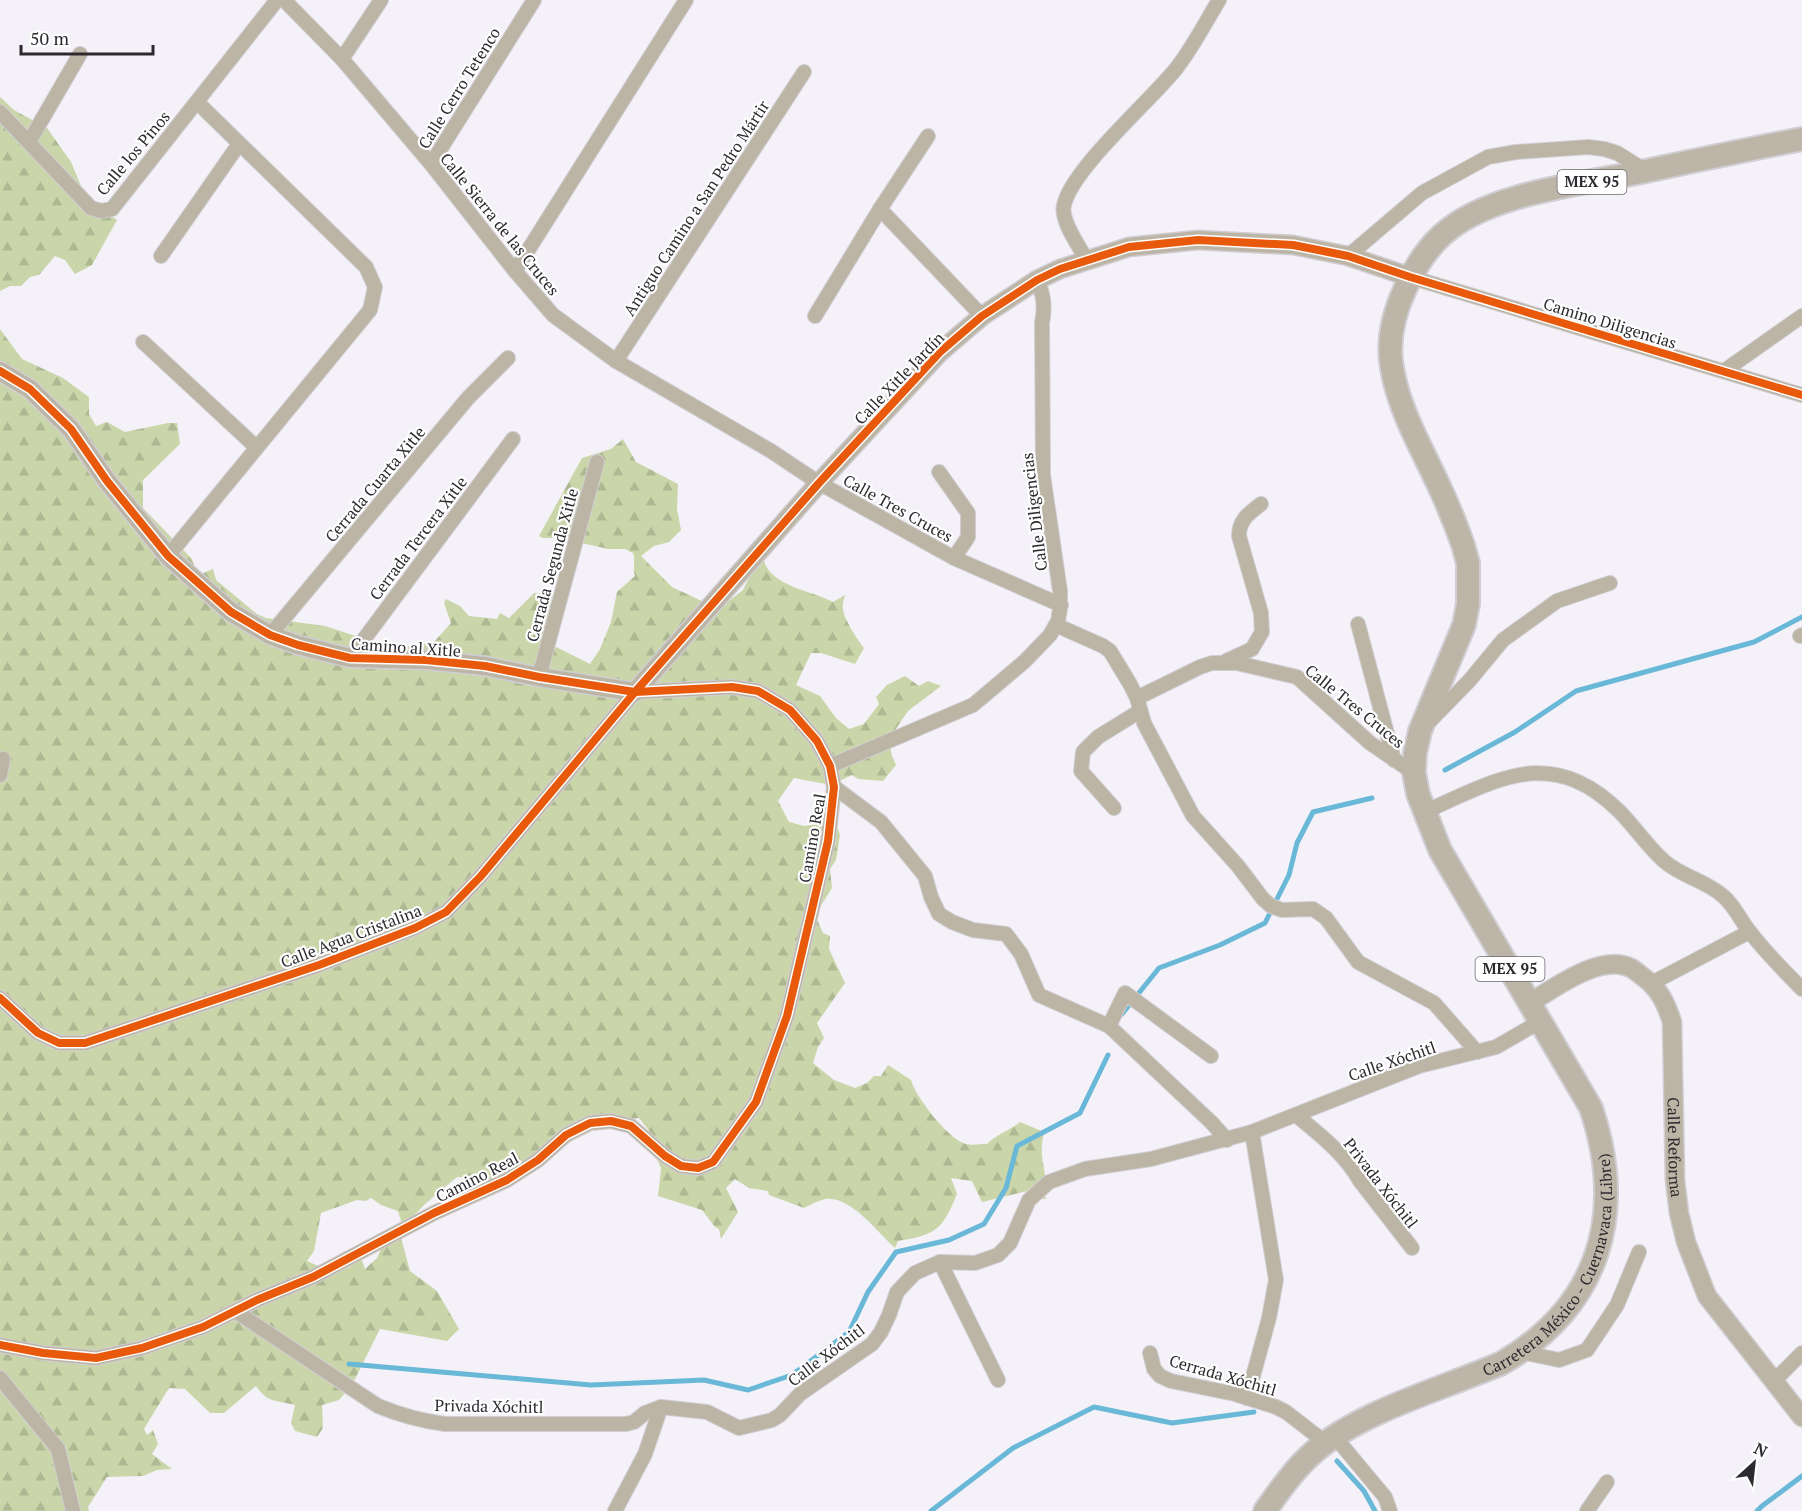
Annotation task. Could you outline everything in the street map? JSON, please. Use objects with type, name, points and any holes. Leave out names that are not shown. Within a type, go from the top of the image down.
[{"type":"main road","name":"Carretera México - Cuernavaca (Libre)","points":[[1265,1511],[1290,1476],[1316,1450],[1330,1440],[1359,1422],[1465,1379],[1521,1352],[1566,1310],[1581,1288],[1590,1271],[1604,1230],[1606,1163],[1600,1134],[1591,1108],[1581,1087],[1440,850],[1424,812],[1414,773],[1415,753],[1420,731],[1464,625],[1469,581],[1468,563],[1463,545],[1402,404],[1391,366],[1393,327],[1398,302],[1422,258],[1441,236],[1463,220],[1481,211],[1518,197],[1802,139]]},
{"type":"street","name":"Calle los Pinos","points":[[0,111],[91,208],[101,211],[112,209],[277,0]]},
{"type":"street","name":"Calle Sierra de las Cruces","points":[[284,0],[342,59],[431,164],[514,271],[553,315],[616,362],[771,451],[819,483]]},
{"type":"street","points":[[342,59],[381,0]]},
{"type":"street","name":"Calle Cerro Tetenco","points":[[431,164],[534,0]]},
{"type":"street","points":[[514,271],[686,0]]},
{"type":"street","points":[[1086,259],[1067,225],[1063,206],[1074,184],[1092,160],[1176,69],[1219,0]]},
{"type":"street","points":[[28,142],[81,54]]},
{"type":"street","name":"Antiguo Camino a San Pedro Mártir","points":[[616,362],[804,72]]},
{"type":"street","points":[[168,556],[370,310],[375,287],[366,267],[197,102]]},
{"type":"street","points":[[815,316],[880,209],[928,136]]},
{"type":"street","points":[[161,256],[239,144]]},
{"type":"street","points":[[1348,256],[1422,193],[1488,157],[1516,152],[1588,147],[1617,153],[1646,171]]},
{"type":"street","points":[[880,209],[982,315]]},
{"type":"street","name":"Calle Xitle Jardín","points":[[635,692],[819,483],[940,352],[982,315],[1036,280],[1060,268],[1129,247],[1198,240],[1293,245],[1348,256],[1410,277]]},
{"type":"street","name":"Camino Diligencias","points":[[1410,277],[1802,395]]},
{"type":"street","name":"Calle Diligencias","points":[[831,766],[973,705],[1025,661],[1056,625],[1060,605],[1043,475],[1042,323],[1044,304],[1043,293],[1036,280]]},
{"type":"street","points":[[1724,371],[1802,316]]},
{"type":"street","points":[[143,342],[256,447]]},
{"type":"street","name":"Cerrada Cuarta Xitle","points":[[270,635],[468,398],[508,358]]},
{"type":"street","name":"Camino al Xitle","points":[[0,371],[30,389],[71,429],[106,481],[168,556],[231,612],[270,635],[298,645],[350,658],[426,660],[485,666],[635,692]]},
{"type":"street","name":"Cerrada Tercera Xitle","points":[[350,658],[513,439]]},
{"type":"street","name":"Cerrada Segunda Xitle","points":[[539,677],[597,462]]},
{"type":"street","points":[[939,472],[968,513],[968,537],[954,558]]},
{"type":"street","name":"Calle Tres Cruces","points":[[819,483],[954,558],[1060,605]]},
{"type":"street","points":[[1224,662],[1251,649],[1262,632],[1261,613],[1239,536],[1239,529],[1243,521],[1261,504]]},
{"type":"street","points":[[1420,731],[1469,681],[1503,640],[1557,601],[1610,583]]},
{"type":"street","points":[[1358,624],[1394,760]]},
{"type":"street","points":[[1056,625],[1110,651],[1139,705],[1144,723],[1193,816],[1238,866],[1255,890],[1277,908],[1307,907],[1326,918],[1337,930],[1354,958],[1434,1003],[1477,1052]]},
{"type":"street","name":"Calle Tres Cruces","points":[[1114,808],[1081,771],[1083,752],[1098,737],[1139,705],[1200,667],[1224,662],[1297,677],[1370,743],[1414,773]]},
{"type":"street","name":"Camino Real","points":[[0,1346],[96,1358],[142,1348],[203,1327],[313,1277],[404,1228],[507,1180],[538,1160],[566,1136],[591,1123],[611,1120],[631,1126],[665,1156],[681,1166],[698,1168],[713,1162],[756,1102],[787,1016],[828,841],[834,787],[831,766],[817,741],[790,710],[758,691],[732,687],[635,692]]},
{"type":"street","name":"Calle Agua Cristalina","points":[[0,998],[38,1034],[59,1043],[85,1043],[319,965],[415,928],[446,912],[481,876],[635,692]]},
{"type":"street","points":[[0,775],[3,759]]},
{"type":"street","points":[[1424,812],[1491,782],[1522,773],[1554,772],[1587,786],[1617,809],[1664,861],[1683,874],[1704,882],[1724,897],[1771,958],[1802,989]]},
{"type":"street","points":[[834,787],[881,822],[925,876],[939,914],[973,930],[1006,934],[1021,954],[1039,995],[1109,1026],[1212,1123],[1227,1140]]},
{"type":"street","points":[[1652,983],[1749,932]]},
{"type":"street","name":"Calle Reforma","points":[[1535,1012],[1563,982],[1587,970],[1610,965],[1630,967],[1652,983],[1666,1002],[1672,1022],[1675,1180],[1679,1214],[1686,1242],[1707,1296],[1802,1417]]},
{"type":"street","points":[[1109,1026],[1125,993],[1211,1056]]},
{"type":"street","name":"Calle Xóchitl","points":[[661,1407],[707,1412],[739,1428],[772,1420],[800,1394],[872,1344],[889,1315],[897,1292],[915,1273],[940,1262],[975,1263],[998,1255],[1010,1243],[1029,1200],[1049,1182],[1085,1169],[1150,1159],[1227,1140],[1419,1066],[1496,1047],[1535,1012]]},
{"type":"street","name":"Privada Xóchitl","points":[[1296,1115],[1330,1144],[1350,1165],[1370,1195],[1412,1248]]},
{"type":"street","points":[[1247,1398],[1269,1318],[1276,1280],[1252,1132]]},
{"type":"street","points":[[1521,1352],[1559,1360],[1587,1350],[1617,1305],[1639,1252]]},
{"type":"street","points":[[940,1262],[998,1380]]},
{"type":"street","name":"Privada Xóchitl","points":[[235,1311],[378,1406],[402,1416],[423,1421],[445,1424],[626,1424],[661,1407]]},
{"type":"street","name":"Cerrada Xóchitl","points":[[1150,1353],[1154,1369],[1160,1376],[1171,1381],[1247,1398],[1286,1412],[1330,1440],[1385,1497],[1390,1511]]},
{"type":"street","points":[[1774,1381],[1802,1353]]},
{"type":"street","points":[[0,1378],[58,1449],[73,1511]]},
{"type":"street","points":[[615,1511],[645,1454],[661,1407]]},
{"type":"street","points":[[1587,1511],[1607,1482]]},
{"type":"green space","points":[[0,97],[14,110],[47,128],[71,162],[87,200],[117,220],[92,265],[75,274],[65,260],[55,256],[39,275],[30,277],[21,286],[10,286],[0,291]]},
{"type":"green space","points":[[0,329],[22,359],[63,378],[89,397],[89,414],[96,426],[107,422],[125,432],[177,423],[180,444],[143,480],[143,508],[192,559],[198,575],[213,569],[216,580],[257,614],[266,618],[325,626],[374,642],[389,650],[434,642],[451,623],[444,603],[446,599],[460,606],[469,616],[497,619],[500,613],[509,618],[534,593],[547,593],[561,601],[548,643],[590,664],[600,649],[611,622],[617,592],[635,576],[633,553],[625,549],[608,549],[560,538],[539,536],[582,458],[611,449],[623,439],[636,462],[678,484],[677,509],[681,530],[669,542],[654,546],[641,556],[672,587],[706,603],[726,603],[743,590],[762,552],[765,564],[771,573],[787,584],[833,602],[845,595],[844,613],[851,629],[864,648],[855,664],[821,653],[811,653],[796,685],[820,696],[836,718],[849,729],[864,724],[879,704],[876,697],[887,685],[905,676],[919,686],[928,681],[941,686],[908,711],[889,739],[896,765],[883,781],[858,779],[852,775],[831,785],[794,778],[778,801],[789,822],[804,826],[835,821],[840,835],[836,860],[830,869],[832,888],[815,915],[823,933],[830,936],[829,949],[845,983],[817,1023],[824,1038],[818,1047],[813,1063],[834,1080],[855,1088],[867,1083],[874,1076],[881,1076],[888,1065],[911,1080],[918,1096],[932,1115],[948,1132],[965,1144],[987,1144],[1020,1122],[1044,1132],[1042,1154],[1046,1199],[1034,1199],[1031,1190],[982,1202],[972,1181],[951,1178],[957,1194],[942,1223],[930,1233],[898,1241],[895,1248],[864,1217],[845,1203],[826,1199],[804,1208],[769,1195],[768,1191],[749,1188],[735,1179],[726,1188],[738,1212],[721,1239],[719,1229],[702,1210],[658,1196],[661,1168],[657,1159],[659,1154],[652,1146],[650,1132],[639,1118],[601,1120],[520,1168],[493,1179],[457,1177],[425,1204],[403,1227],[398,1211],[381,1205],[371,1198],[366,1201],[357,1200],[321,1213],[314,1251],[307,1261],[332,1272],[350,1267],[355,1256],[362,1260],[365,1269],[377,1258],[384,1242],[399,1230],[410,1271],[437,1291],[459,1329],[447,1341],[380,1329],[352,1385],[339,1400],[322,1405],[323,1428],[317,1437],[295,1431],[291,1423],[295,1405],[269,1399],[256,1386],[224,1413],[210,1413],[185,1389],[169,1388],[144,1429],[147,1435],[153,1430],[158,1444],[152,1454],[172,1469],[157,1470],[143,1476],[107,1477],[88,1507],[89,1511],[0,1511]]},
{"type":"waterway","points":[[1445,770],[1515,732],[1576,691],[1754,642],[1802,617]]},
{"type":"waterway","points":[[1122,1014],[1159,968],[1220,945],[1265,923],[1289,875],[1297,843],[1313,812],[1372,798]]},
{"type":"waterway","points":[[349,1364],[591,1385],[704,1380],[748,1390],[792,1375],[849,1332],[868,1292],[896,1252],[949,1240],[984,1224],[1006,1188],[1017,1146],[1080,1113],[1108,1055]]},
{"type":"waterway","points":[[931,1511],[1013,1448],[1094,1407],[1172,1423],[1254,1412]]},
{"type":"waterway","points":[[1337,1461],[1364,1491],[1375,1511]]},
{"type":"waterway","points":[[1757,1511],[1802,1476]]},
{"type":"cycle path","points":[[0,998],[38,1033],[59,1043],[85,1043],[319,965],[415,928],[446,912],[481,876],[635,692],[819,483],[940,352],[982,316],[1037,280],[1060,269],[1129,247],[1198,240],[1293,245],[1348,256],[1410,277],[1802,395]]},
{"type":"cycle path","points":[[0,371],[30,389],[71,429],[107,481],[168,556],[231,612],[270,635],[298,645],[350,658],[426,660],[485,666],[635,692],[732,687],[758,691],[790,710],[817,741],[830,766],[834,787],[828,841],[787,1016],[756,1102],[713,1162],[698,1168],[681,1166],[665,1156],[631,1126],[611,1121],[590,1123],[566,1135],[538,1160],[507,1180],[434,1213],[313,1277],[257,1300],[203,1327],[142,1348],[96,1358],[43,1353],[0,1345]]}]
